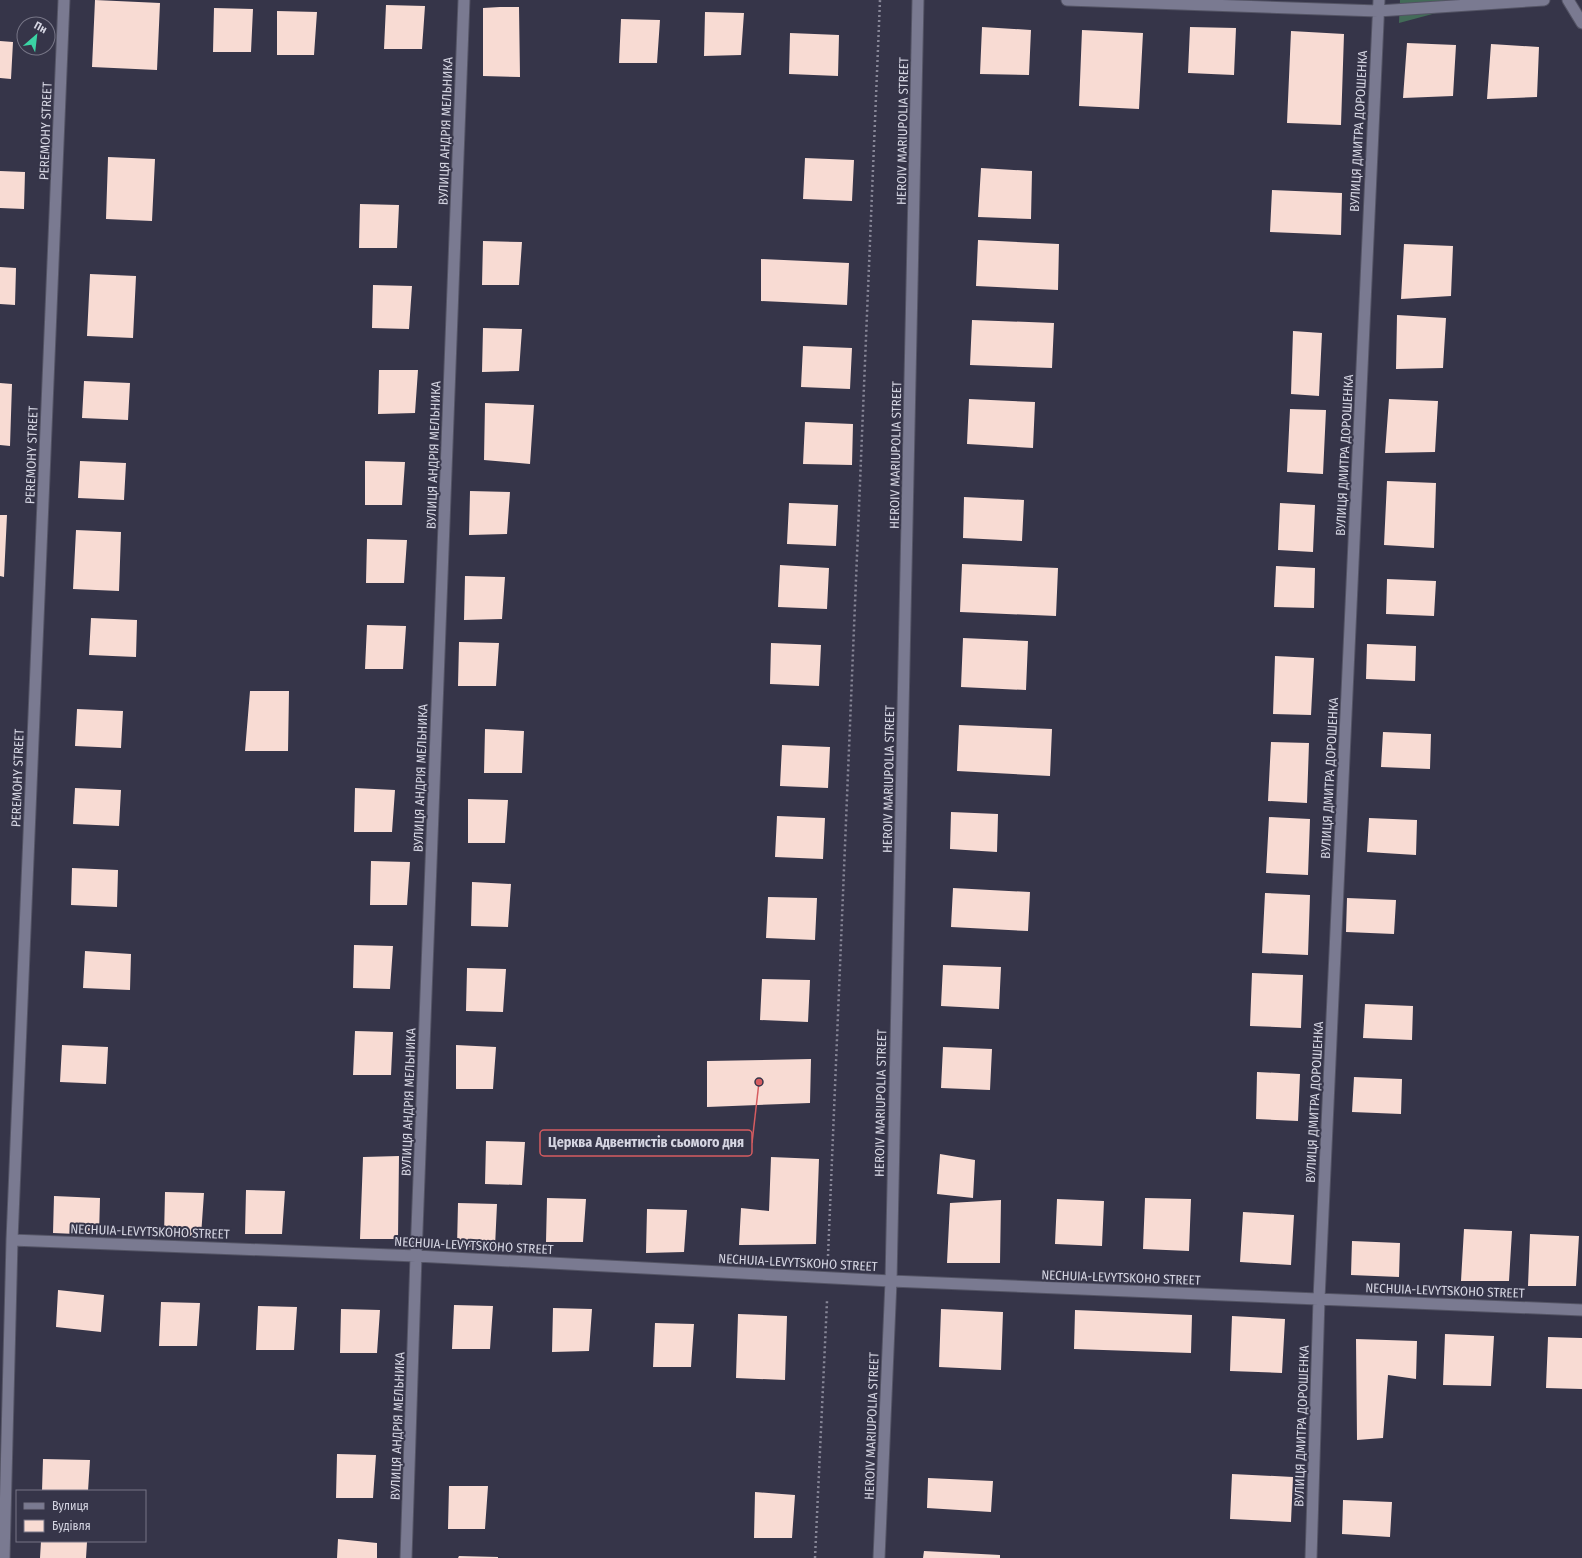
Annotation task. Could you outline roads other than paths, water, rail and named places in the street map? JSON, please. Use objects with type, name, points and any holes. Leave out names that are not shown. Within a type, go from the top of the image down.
[{"type":"street","name":"PEREMOHY STREET","points":[[4,1558],[12,1240],[64,0]]},
{"type":"street","name":"ВУЛИЦЯ АНДРІЯ МЕЛЬНИКА","points":[[406,1558],[416,1256],[464,0]]},
{"type":"street","name":"HEROIV MARIUPOLIA STREET","points":[[879,1558],[891,1281],[918,0]]},
{"type":"street","points":[[1067,0],[1378,6],[1544,0]]},
{"type":"street","points":[[1568,0],[1582,23]]},
{"type":"street","name":"ВУЛИЦЯ ДМИТРА ДОРОШЕНКА","points":[[1311,1558],[1319,1299],[1378,6]]},
{"type":"street","name":"NECHUIA-LEVYTSKOHO STREET","points":[[12,1240],[416,1256],[891,1281],[1582,1310]]},
{"type":"place","name":"Церква Адвентистів сьомого дня","points":[[759,1082]]}]
